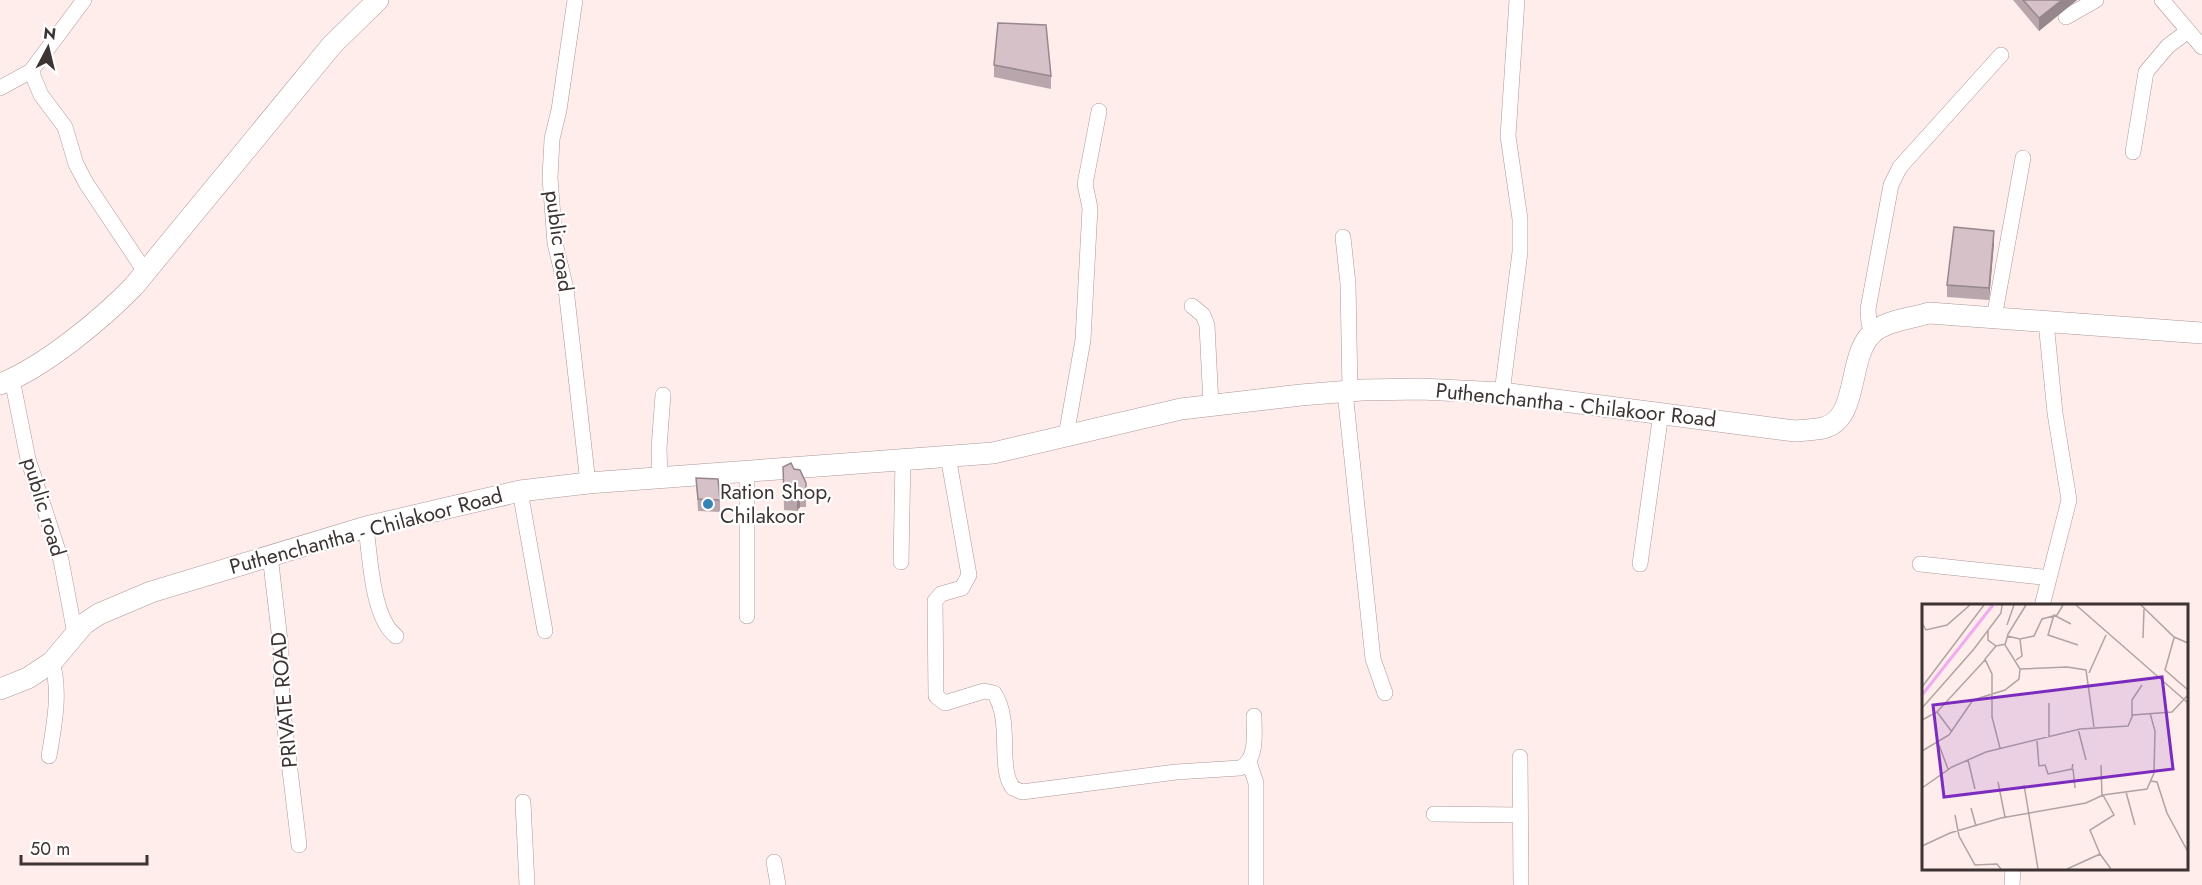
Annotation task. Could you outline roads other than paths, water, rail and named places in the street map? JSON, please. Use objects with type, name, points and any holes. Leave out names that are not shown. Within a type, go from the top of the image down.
[{"type":"main road","points":[[6,382],[64,345],[108,311],[146,273],[332,45],[378,0]]},
{"type":"main road","points":[[1873,332],[1885,325],[1929,313],[2202,333]]},
{"type":"main road","name":"Puthenchantha - Chilakoor Road","points":[[0,689],[28,678],[52,662],[75,634],[99,614],[122,604],[270,555],[366,527],[520,492],[588,483],[993,453],[1181,409],[1348,391],[1421,389],[1502,393],[1795,431],[1824,428],[1839,420],[1845,408],[1860,354],[1873,332]]},
{"type":"street","points":[[0,88],[31,70],[84,0]]},
{"type":"street","name":"public road","points":[[575,0],[559,110],[552,139],[550,178],[555,243],[566,289],[588,483]]},
{"type":"street","points":[[1502,393],[1520,252],[1520,219],[1508,136],[1517,0]]},
{"type":"street","points":[[2066,17],[2096,0]]},
{"type":"street","points":[[2162,0],[2202,47]]},
{"type":"street","points":[[2133,152],[2146,72],[2163,51],[2188,31]]},
{"type":"street","points":[[1873,332],[1869,324],[1868,309],[1892,185],[1909,156],[2001,56]]},
{"type":"street","points":[[31,70],[41,95],[65,127],[76,164],[86,183],[146,273]]},
{"type":"street","points":[[1066,436],[1083,340],[1090,208],[1085,184],[1099,111]]},
{"type":"street","points":[[1994,318],[2023,158]]},
{"type":"street","points":[[1343,237],[1349,298],[1348,391],[1374,659],[1385,693]]},
{"type":"street","points":[[1192,306],[1203,315],[1207,325],[1211,405]]},
{"type":"street","points":[[2043,604],[2069,500],[2055,413],[2046,322]]},
{"type":"street","name":"public road","points":[[6,382],[61,560],[75,634]]},
{"type":"street","points":[[660,478],[659,448],[663,395]]},
{"type":"street","points":[[1640,564],[1661,413]]},
{"type":"street","points":[[948,456],[969,575],[962,588],[941,594],[935,601],[937,698],[945,703],[984,691],[994,693],[1002,713],[1007,774],[1013,788],[1022,792],[1176,772],[1237,768],[1249,762]]},
{"type":"street","points":[[901,562],[903,458]]},
{"type":"street","points":[[747,471],[747,616]]},
{"type":"street","points":[[520,492],[545,631]]},
{"type":"street","points":[[366,527],[379,611],[386,627],[396,636]]},
{"type":"street","name":"PRIVATE ROAD","points":[[270,555],[281,649],[282,704],[299,845]]},
{"type":"street","points":[[1920,564],[2042,577]]},
{"type":"street","points":[[49,756],[56,699],[56,680],[52,662]]},
{"type":"street","points":[[1254,716],[1253,751],[1249,762],[1256,783],[1256,885]]},
{"type":"street","points":[[1520,757],[1521,885]]},
{"type":"street","points":[[523,802],[527,885]]},
{"type":"street","points":[[1434,814],[1520,814]]},
{"type":"street","points":[[774,862],[778,885]]},
{"type":"street","points":[[2012,885],[2013,870]]},
{"type":"place","name":"Ration Shop, Chilakoor","points":[[708,504]]}]
